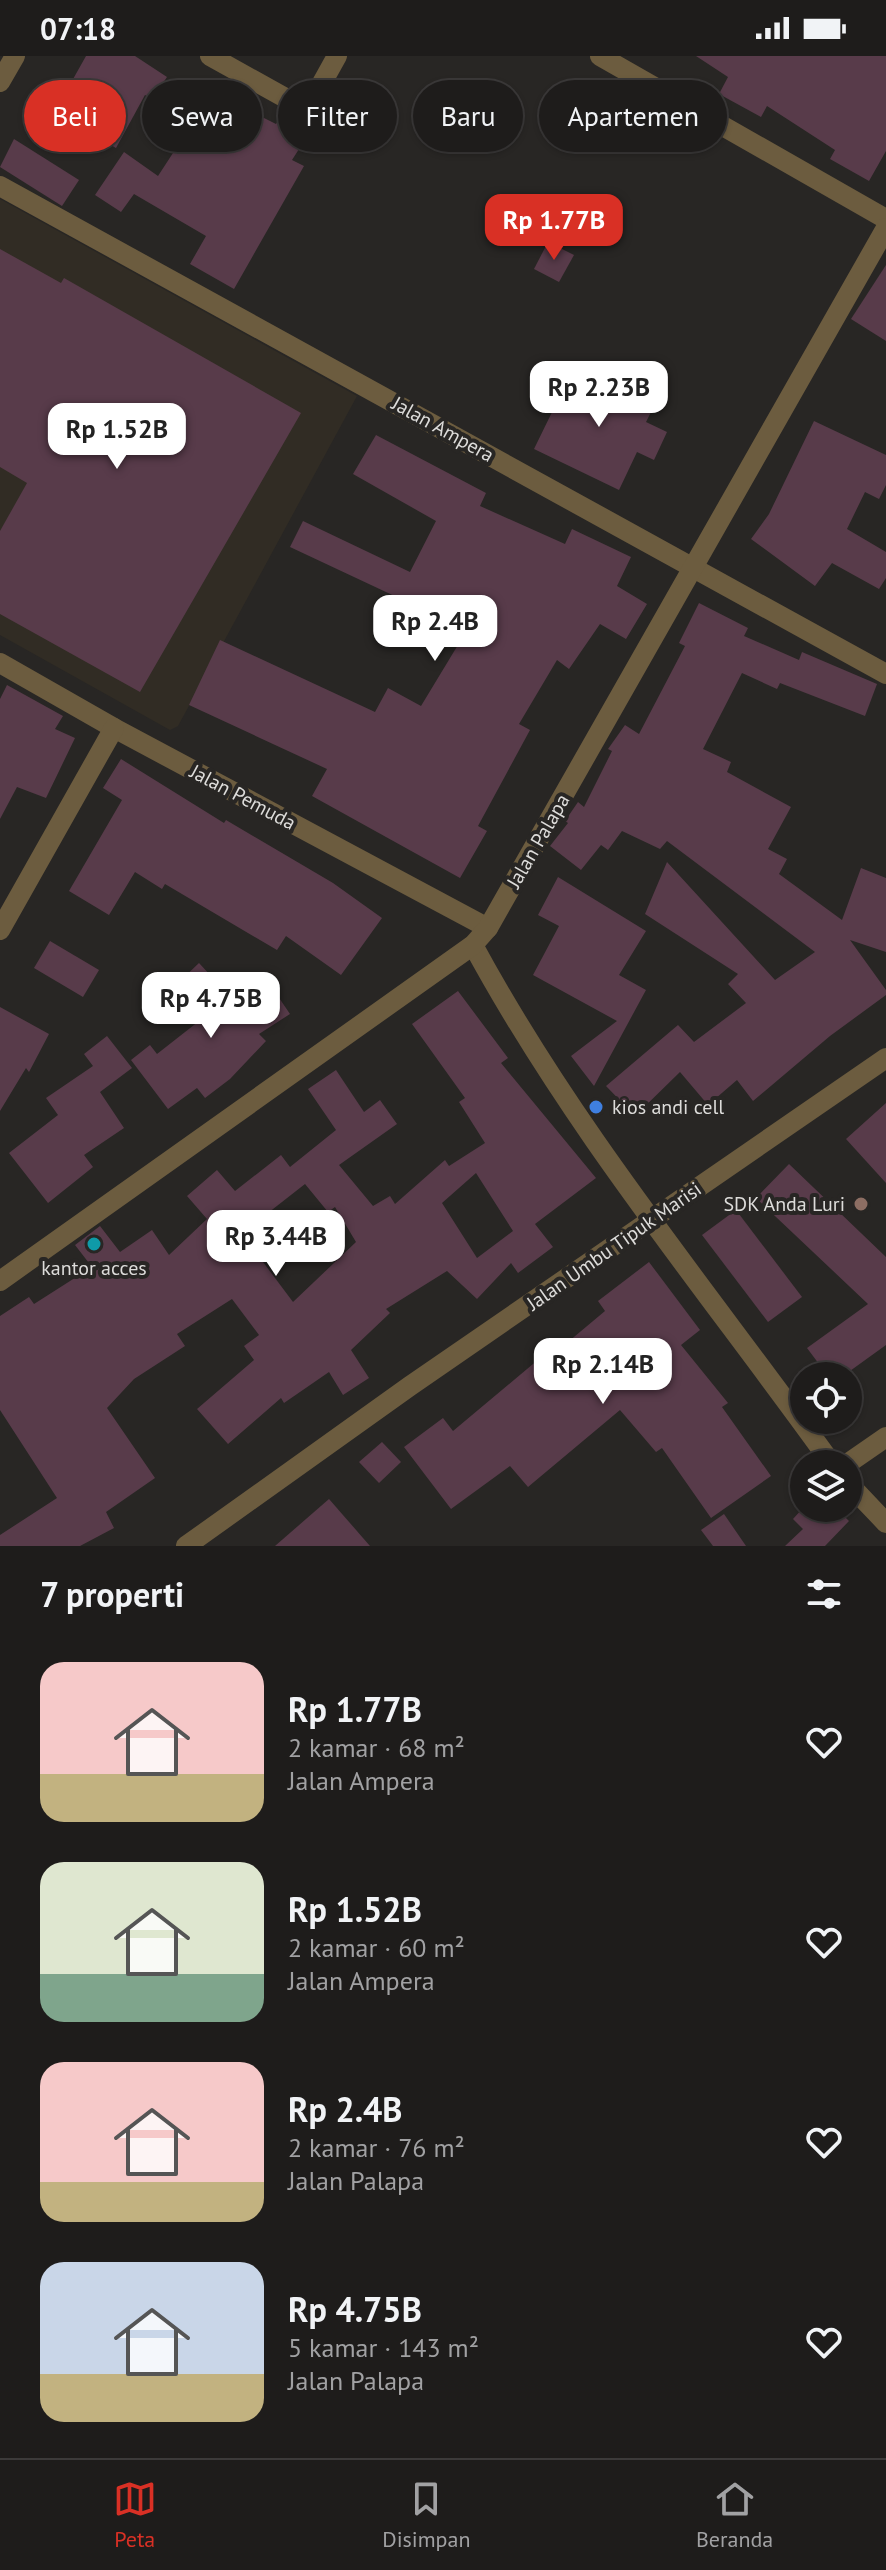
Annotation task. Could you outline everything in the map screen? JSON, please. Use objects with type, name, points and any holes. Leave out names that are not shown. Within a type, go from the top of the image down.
[{"type":"street","points":[[0,82],[15,56]]},
{"type":"street","points":[[210,56],[307,110],[337,56]]},
{"type":"street","points":[[600,56],[886,219]]},
{"type":"street","name":"Jalan Ampera","points":[[0,186],[886,674]]},
{"type":"street","name":"Jalan Palapa","points":[[0,1281],[473,945],[488,928],[886,228]]},
{"type":"street","name":"Jalan Pemuda","points":[[0,663],[114,728],[488,928]]},
{"type":"street","points":[[0,930],[114,728]]},
{"type":"street","points":[[473,945],[555,1078],[651,1220],[725,1314],[822,1450]]},
{"type":"street","name":"Jalan Umbu Tipuk Marisi","points":[[186,1546],[886,1058]]},
{"type":"street","points":[[862,1454],[886,1437]]},
{"type":"street","points":[[862,1498],[886,1523]]},
{"type":"shaded area","points":[[0,199],[357,396],[178,726],[170,730],[0,635]]},
{"type":"building","points":[[86,56],[135,56],[167,77],[165,80],[142,80],[142,100],[126,130],[126,80],[73,80]]},
{"type":"building","points":[[696,56],[886,56],[886,151],[869,181],[830,159],[835,150],[767,106],[761,117],[727,98],[728,77]]},
{"type":"building","points":[[262,117],[276,124],[278,120],[278,152],[297,152],[292,160],[304,166],[234,289],[190,264],[206,236],[134,194],[121,212],[95,195],[124,152],[158,176],[174,152],[262,152]]},
{"type":"building","points":[[14,139],[24,145],[24,152],[35,152],[79,180],[62,206],[0,167]]},
{"type":"building","points":[[548,242],[574,255],[559,282],[534,269]]},
{"type":"building","points":[[0,249],[61,283],[64,278],[301,413],[140,692],[0,614],[0,531],[27,483],[0,467]]},
{"type":"building","points":[[886,265],[886,341],[851,319]]},
{"type":"building","points":[[576,363],[607,378],[603,386],[653,408],[646,422],[667,432],[654,460],[637,452],[619,490],[534,449]]},
{"type":"building","points":[[814,421],[886,455],[886,485],[879,499],[865,492],[847,529],[886,552],[886,578],[879,589],[832,563],[815,586],[751,539],[769,514]]},
{"type":"building","points":[[376,435],[486,493],[480,506],[565,544],[572,529],[631,557],[617,586],[647,604],[626,639],[600,624],[569,669],[557,660],[519,724],[530,730],[478,826],[487,831],[460,878],[312,796],[327,769],[189,705],[220,640],[375,712],[388,688],[421,706],[467,630],[290,547],[303,521],[410,572],[436,521],[353,474]]},
{"type":"building","points":[[699,603],[748,628],[744,636],[799,660],[802,652],[877,684],[865,716],[780,683],[777,689],[742,673],[703,749],[731,762],[727,772],[791,807],[768,849],[787,859],[779,874],[842,920],[861,868],[886,878],[886,952],[850,940],[886,990],[886,995],[830,1036],[753,1101],[737,1080],[708,1105],[680,1072],[635,1116],[606,1086],[678,1025],[694,1042],[746,1003],[728,984],[738,974],[645,914],[667,862],[775,980],[815,952],[667,841],[660,849],[622,831],[608,850],[601,845],[581,870],[550,846],[568,823],[565,821],[578,802],[584,807],[612,751],[608,749],[625,725],[639,734],[685,646],[679,643]]},
{"type":"building","points":[[7,685],[63,716],[55,729],[75,738],[46,798],[17,787],[0,819],[0,699]]},
{"type":"building","points":[[121,759],[224,823],[226,820],[333,883],[382,918],[341,975],[286,936],[277,950],[165,884],[162,889],[135,872],[109,915],[69,891],[122,800],[103,788]]},
{"type":"building","points":[[558,877],[646,931],[619,975],[646,990],[594,1086],[571,1056],[617,1021],[533,975],[559,926],[538,915]]},
{"type":"building","points":[[50,941],[99,970],[83,997],[34,968]]},
{"type":"building","points":[[199,963],[237,1004],[269,983],[290,1014],[259,1034],[266,1041],[230,1079],[205,1098],[197,1088],[168,1109],[131,1060],[150,1045],[157,1054],[208,1014],[178,983]]},
{"type":"building","points":[[458,991],[508,1058],[501,1063],[596,1178],[535,1224],[553,1247],[518,1273],[511,1263],[477,1299],[447,1271],[386,1309],[390,1313],[351,1350],[369,1378],[343,1395],[329,1372],[284,1403],[281,1398],[228,1444],[197,1409],[254,1360],[244,1346],[259,1335],[232,1299],[177,1334],[185,1346],[134,1379],[107,1408],[155,1478],[106,1512],[114,1528],[80,1546],[0,1546],[0,1535],[57,1498],[0,1410],[0,1316],[29,1297],[34,1304],[92,1267],[75,1245],[100,1226],[120,1252],[152,1230],[169,1255],[207,1219],[187,1196],[217,1170],[235,1191],[281,1155],[290,1167],[336,1130],[308,1089],[336,1070],[364,1112],[380,1100],[397,1124],[339,1165],[373,1206],[390,1196],[395,1204],[445,1160],[449,1166],[485,1143],[459,1102],[465,1098],[412,1024]],"holes":[[[476,1173],[513,1231],[477,1258],[442,1203]],[[305,1184],[328,1212],[335,1207],[356,1242],[293,1302],[257,1254],[275,1239],[259,1220]]]},
{"type":"building","points":[[0,1007],[49,1034],[29,1072],[26,1068],[0,1111]]},
{"type":"building","points":[[107,1036],[132,1068],[100,1092],[124,1128],[84,1155],[93,1167],[48,1203],[9,1153],[58,1115],[46,1098],[93,1066],[84,1054]]},
{"type":"building","points":[[886,1103],[886,1183],[846,1139]]},
{"type":"building","points":[[789,1164],[886,1257],[886,1345],[862,1362],[818,1362],[807,1348],[868,1304],[756,1198]]},
{"type":"building","points":[[736,1210],[802,1297],[768,1322],[702,1235]]},
{"type":"building","points":[[649,1262],[700,1330],[681,1345],[728,1403],[722,1407],[771,1476],[711,1518],[662,1448],[656,1452],[620,1410],[528,1487],[510,1466],[451,1509],[404,1447],[443,1418],[453,1431],[558,1343],[562,1347],[605,1311],[598,1301]]},
{"type":"building","points":[[382,1442],[401,1462],[379,1483],[359,1462]]},
{"type":"building","points":[[329,1499],[370,1546],[275,1546]]},
{"type":"building","points":[[724,1514],[746,1546],[713,1546],[701,1530]]},
{"type":"building","points":[[796,1522],[848,1522],[825,1546],[785,1546],[803,1529]]},
{"type":"place","name":"kios andi cell","points":[[596,1107]]},
{"type":"place","name":"SDK Anda Luri","points":[[861,1204]]},
{"type":"place","name":"kantor acces","points":[[94,1244]]}]
